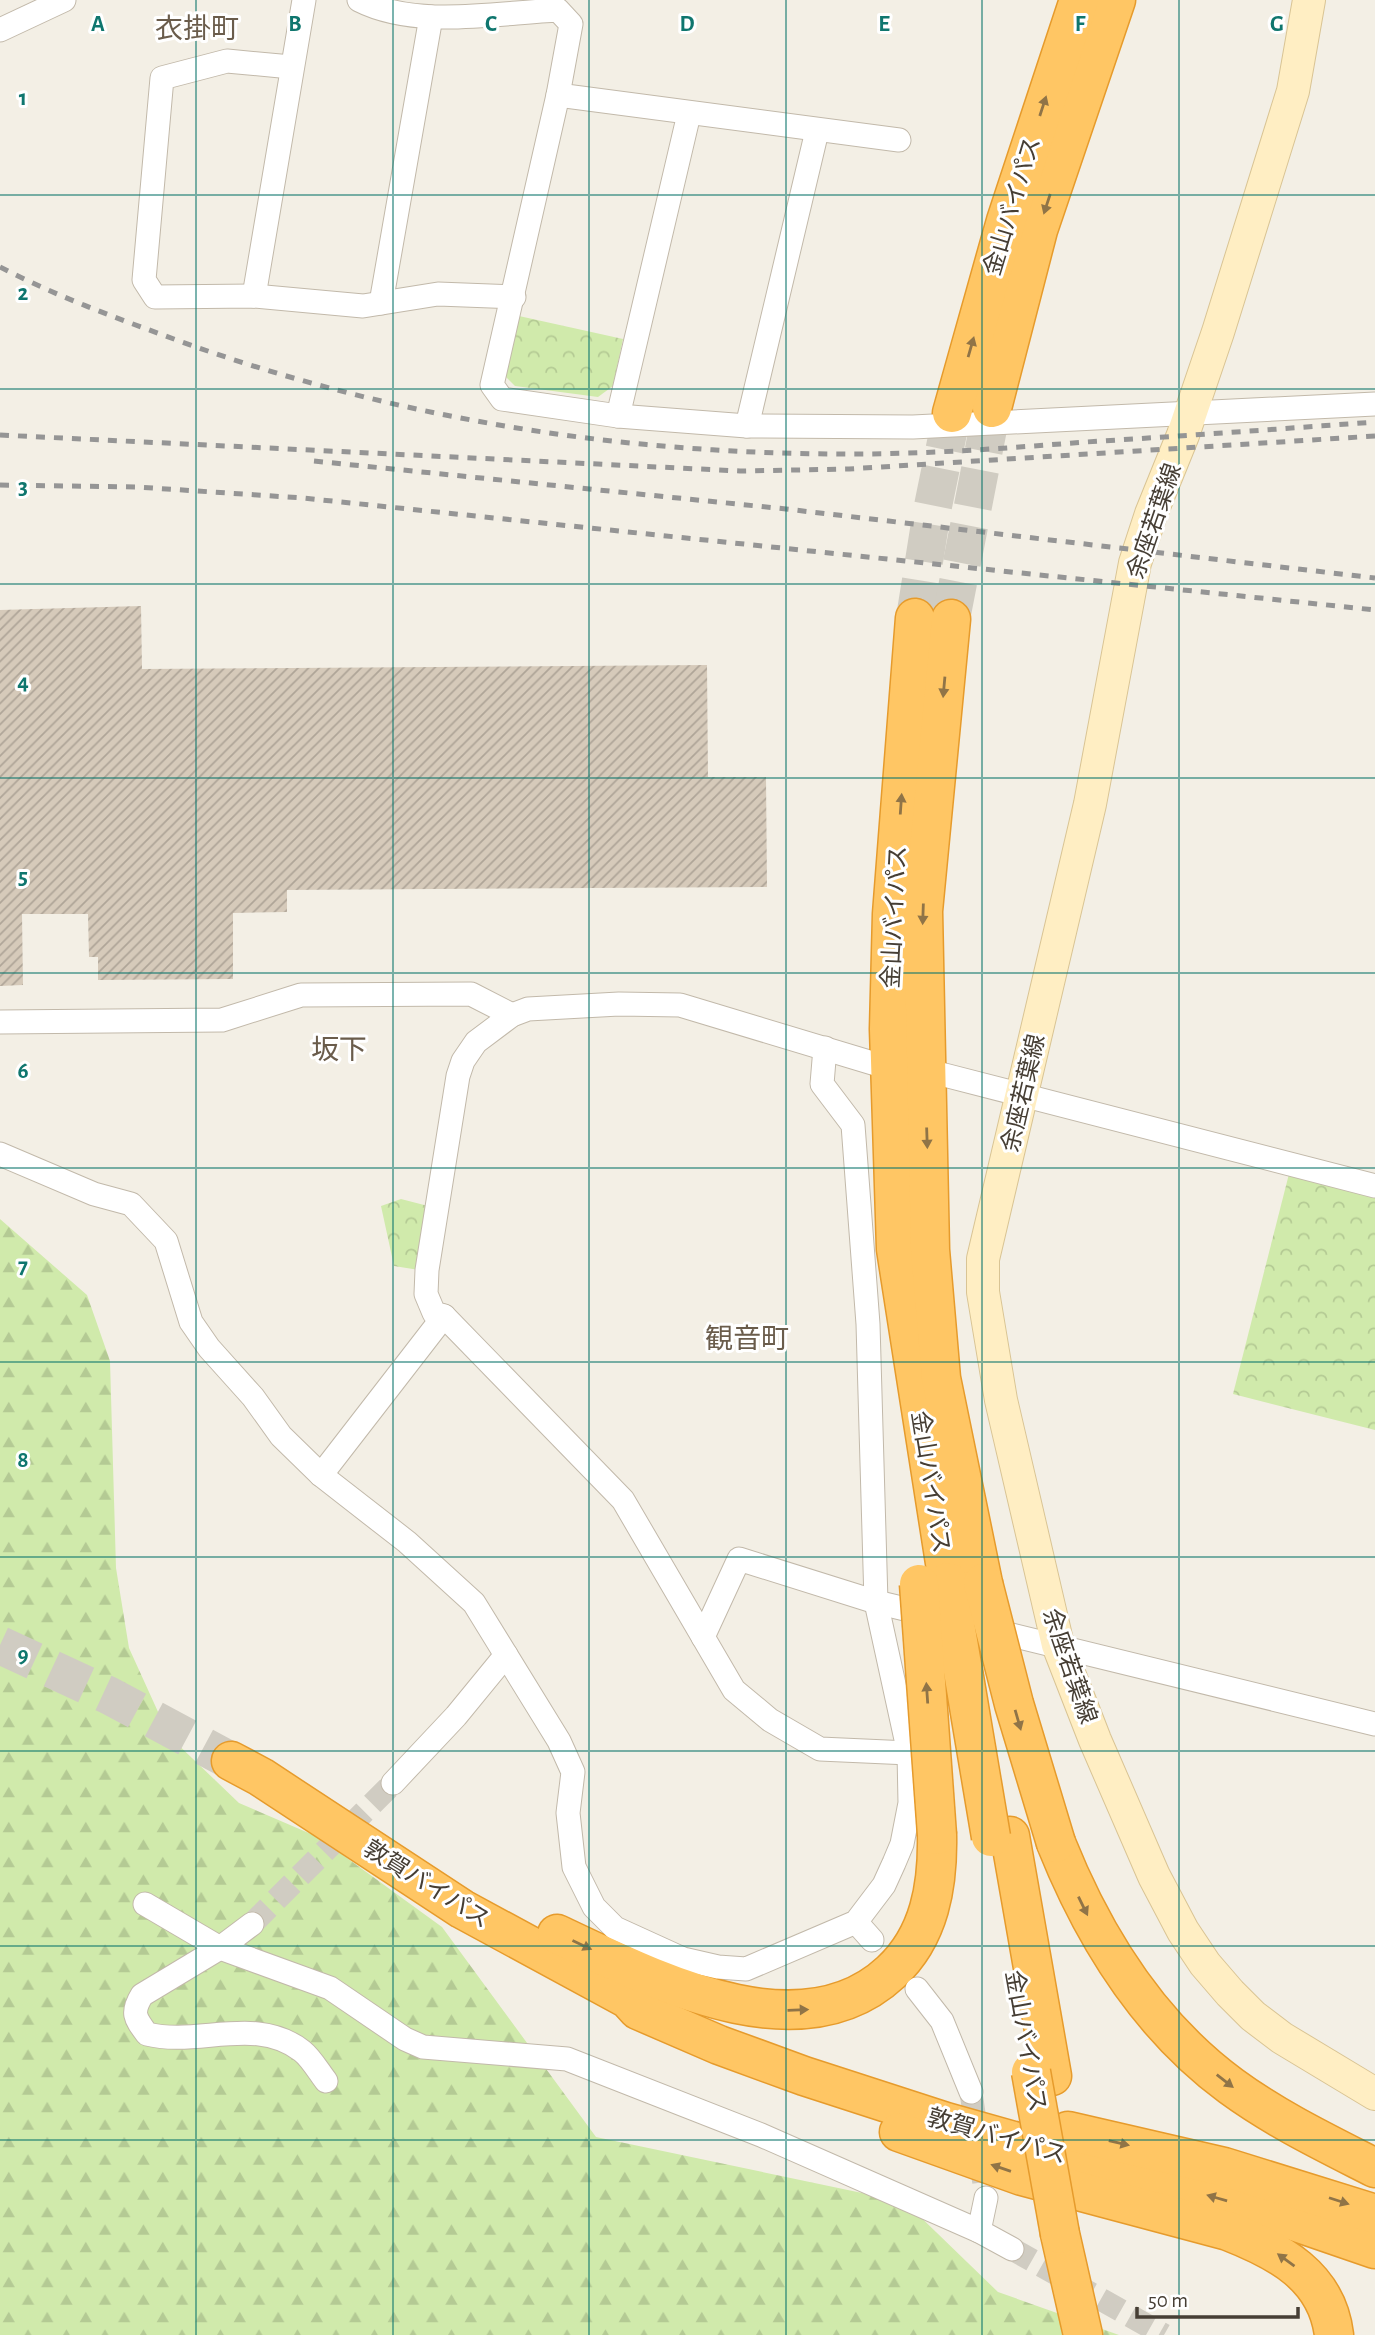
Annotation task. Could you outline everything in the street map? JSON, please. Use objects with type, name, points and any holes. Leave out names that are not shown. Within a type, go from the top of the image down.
[{"type":"highway","name":"金山バイパス","points":[[952,413],[1006,221],[1079,0]]},
{"type":"highway","name":"金山バイパス","points":[[992,408],[1038,230],[1115,0]]},
{"type":"highway","name":"金山バイパス","points":[[933,619],[923,911],[907,1069],[896,1249],[1070,2236]]},
{"type":"highway","name":"金山バイパス","points":[[907,1069],[930,1250],[942,1378],[952,1493],[954,1583],[1017,1715],[1056,1843],[1081,1902],[1108,1950],[1140,1997],[1196,2057],[1231,2086],[1268,2111],[1375,2168]]},
{"type":"highway","name":"敦賀バイパス","points":[[954,1583],[937,1835],[938,1860],[931,1907],[922,1930],[900,1964],[866,1992],[846,2002],[801,2011],[777,2011],[687,1989],[597,1953],[544,1928],[246,1769],[462,1909],[628,1999],[638,2010],[719,2045],[946,2122],[1269,2213],[1375,2249]]},
{"type":"highway","points":[[462,1909],[500,1951],[629,2024],[935,2146],[1022,2176],[1228,2231],[1260,2244],[1307,2276],[1322,2295],[1332,2316],[1334,2335]]},
{"type":"highway","name":"敦賀バイパス","points":[[628,1999],[642,2001],[789,2059],[930,2098],[1224,2167],[1375,2214]]},
{"type":"highway","points":[[1070,2236],[1083,2335]]},
{"type":"highway","points":[[1070,2236],[1091,2286],[1106,2335]]},
{"type":"main road","name":"余座若葉線","points":[[1309,0],[1293,90],[1219,332],[1135,563],[1090,804],[983,1259],[983,1292],[1001,1400],[1058,1645],[1095,1740],[1154,1876],[1183,1931],[1205,1964],[1253,2016],[1282,2038],[1375,2094]]},
{"type":"street","points":[[0,30],[64,0]]},
{"type":"street","points":[[254,296],[304,0]]},
{"type":"street","points":[[359,0],[377,9],[431,17],[558,10],[571,24],[514,297],[492,385],[502,399],[618,416],[747,426],[913,427],[1375,404]]},
{"type":"street","points":[[381,303],[431,17]]},
{"type":"street","points":[[291,67],[227,61],[162,78],[144,280],[155,297],[254,296],[363,306],[438,294],[514,297]]},
{"type":"street","points":[[558,95],[899,140]]},
{"type":"street","points":[[618,416],[689,114]]},
{"type":"street","points":[[747,426],[817,131]]},
{"type":"street","points":[[0,1022],[222,1020],[301,995],[471,994],[512,1015]]},
{"type":"street","points":[[909,1753],[820,1749],[770,1720],[734,1690],[623,1500],[444,1316],[434,1313],[426,1294],[427,1270],[458,1076],[463,1061],[476,1042],[512,1015],[528,1009],[619,1003],[680,1005],[825,1048],[1375,1186]]},
{"type":"street","points":[[0,1154],[94,1194],[131,1204],[166,1241],[191,1322],[209,1348],[253,1397],[281,1436],[321,1475],[407,1542],[474,1603],[559,1741],[573,1772],[568,1813],[574,1867],[594,1907],[615,1928],[683,1959],[718,1967],[746,1969],[856,1922],[884,1885],[902,1844],[910,1802],[909,1753],[876,1602],[868,1324],[853,1125],[822,1084],[825,1048]]},
{"type":"street","points":[[321,1475],[444,1316]]},
{"type":"street","points":[[703,1637],[739,1559],[876,1602],[1375,1724]]},
{"type":"street","points":[[393,1783],[456,1716],[506,1655]]},
{"type":"street","points":[[145,1904],[220,1948],[330,1988],[405,2039],[423,2047],[567,2059],[761,2135],[979,2231],[1012,2249]]},
{"type":"street","points":[[856,1922],[872,1941]]},
{"type":"street","points":[[252,1924],[220,1948],[142,1995],[136,2006],[136,2019],[147,2034],[165,2039],[247,2032],[276,2037],[303,2052],[326,2081]]},
{"type":"street","points":[[917,1989],[942,2021],[971,2092]]},
{"type":"street","points":[[979,2231],[986,2198]]},
{"type":"green space","points":[[519,316],[623,339],[613,386],[598,397],[515,386],[505,376]]},
{"type":"green space","points":[[1291,1166],[1375,1188],[1375,1430],[1233,1394]]},
{"type":"green space","points":[[401,1199],[428,1206],[419,1270],[394,1266],[381,1206]]},
{"type":"green space","points":[[0,1219],[87,1295],[110,1361],[116,1568],[129,1648],[169,1736],[239,1803],[318,1837],[442,1927],[596,2137],[905,2202],[998,2292],[1119,2335],[0,2335]]},
{"type":"building","points":[[141,606],[142,669],[707,665],[708,777],[766,777],[767,887],[287,890],[287,912],[233,913],[233,979],[98,980],[98,957],[89,957],[88,914],[22,914],[23,985],[0,986],[0,610]]},
{"type":"tunnel","points":[[951,619],[992,408]]},
{"type":"tunnel","points":[[915,618],[932,511],[952,413]]},
{"type":"tunnel","points":[[0,1645],[108,1695],[231,1761]]},
{"type":"tunnel","points":[[252,1924],[393,1783]]},
{"type":"tunnel","points":[[971,2092],[986,2198]]},
{"type":"tunnel","points":[[1012,2249],[1164,2335]]},
{"type":"railway","points":[[0,267],[101,312],[246,364],[416,409],[503,426],[590,438],[766,453],[883,454],[1375,422]]},
{"type":"railway","points":[[0,435],[740,471],[849,469],[1375,436]]},
{"type":"railway","points":[[314,461],[786,509],[1375,578]]},
{"type":"railway","points":[[0,485],[137,487],[303,498],[1375,610]]},
{"type":"district","name":"衣掛町","points":[[197,28]]},
{"type":"district","name":"坂下","points":[[339,1049]]},
{"type":"district","name":"観音町","points":[[747,1338]]}]
